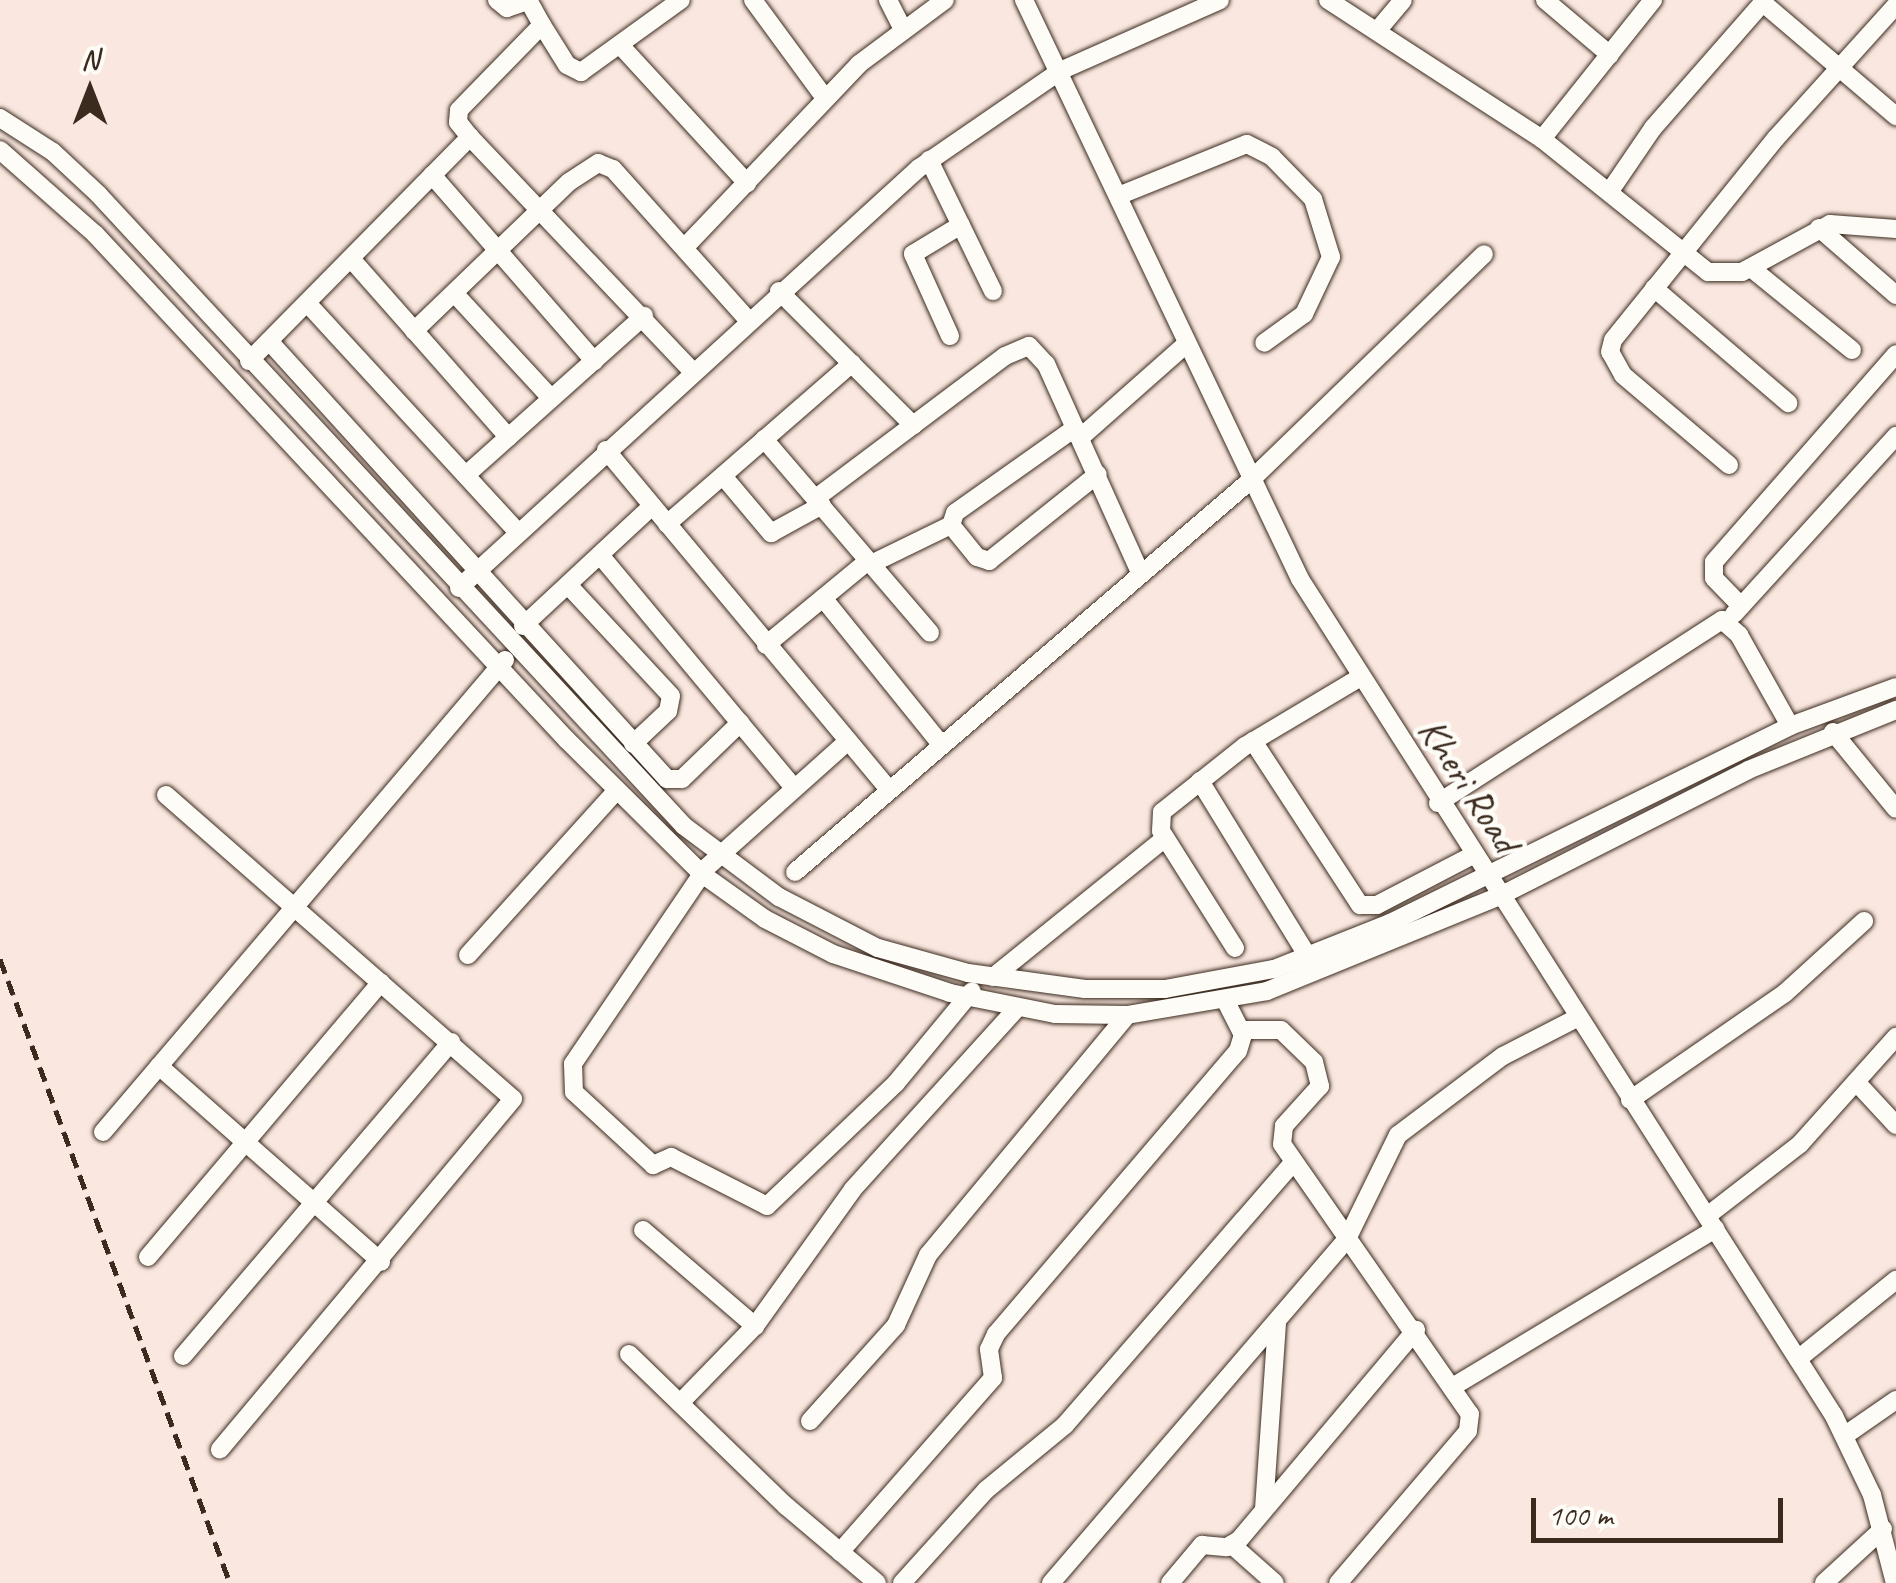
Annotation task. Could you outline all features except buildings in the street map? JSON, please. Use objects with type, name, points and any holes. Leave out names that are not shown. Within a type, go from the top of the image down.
[{"type":"street","points":[[497,0],[507,8],[527,0],[567,65],[581,72],[681,0]]},
{"type":"street","points":[[753,0],[825,98]]},
{"type":"street","points":[[888,0],[902,28]]},
{"type":"street","points":[[685,247],[825,98],[902,28],[945,0]]},
{"type":"street","name":"Kheri Road","points":[[1024,0],[1291,562],[1438,803],[1798,1359],[1844,1436],[1883,1529],[1894,1569]]},
{"type":"street","points":[[459,588],[779,290],[930,160],[1060,71],[1220,0]]},
{"type":"street","points":[[1328,0],[1542,140],[1708,272],[1751,268],[1819,228],[1846,222],[1892,224]]},
{"type":"street","points":[[1376,31],[1403,0]]},
{"type":"street","points":[[1545,0],[1610,55]]},
{"type":"street","points":[[1542,140],[1652,0]]},
{"type":"street","points":[[1610,191],[1653,128],[1764,2],[1896,116]]},
{"type":"street","points":[[1730,465],[1613,363],[1612,340],[1890,9]]},
{"type":"street","points":[[542,25],[459,110],[458,122],[546,210],[692,371]]},
{"type":"street","points":[[620,45],[747,183]]},
{"type":"street","points":[[0,118],[98,194],[459,588],[507,658],[616,791],[710,865],[844,934],[979,985],[1017,1008],[1127,1015],[1226,1001],[1321,974],[1790,726],[1896,687]]},
{"type":"street","points":[[249,361],[353,261],[470,137]]},
{"type":"street","points":[[1118,196],[1247,144],[1272,156],[1313,200],[1331,257],[1304,314],[1264,343]]},
{"type":"street","points":[[0,150],[95,234],[765,919],[833,954],[979,985],[1085,990],[1166,988],[1310,958],[1493,884],[1833,732],[1896,710]]},
{"type":"street","points":[[930,160],[993,290]]},
{"type":"street","points":[[414,331],[546,210],[580,172],[606,164],[747,320]]},
{"type":"street","points":[[432,175],[594,361]]},
{"type":"street","points":[[950,336],[913,254],[961,225]]},
{"type":"street","points":[[1819,228],[1896,295]]},
{"type":"street","points":[[795,872],[1139,570],[1252,479],[1484,254]]},
{"type":"street","points":[[353,261],[508,437]]},
{"type":"street","points":[[1751,268],[1852,350]]},
{"type":"street","points":[[1654,288],[1788,403]]},
{"type":"street","points":[[779,290],[913,425]]},
{"type":"street","points":[[456,294],[551,398]]},
{"type":"street","points":[[308,304],[518,532]]},
{"type":"street","points":[[466,475],[644,316]]},
{"type":"street","points":[[270,341],[474,574],[633,744],[677,782],[740,724]]},
{"type":"street","points":[[766,644],[870,562],[951,525],[955,512],[1078,433],[1186,345]]},
{"type":"street","points":[[723,476],[771,533],[819,502],[1005,356],[1029,346],[1046,364],[1139,570]]},
{"type":"street","points":[[1741,606],[1714,578],[1714,562],[1896,354]]},
{"type":"street","points":[[667,524],[852,362]]},
{"type":"street","points":[[1438,803],[1715,622],[1727,621],[1896,436]]},
{"type":"street","points":[[764,440],[930,634]]},
{"type":"street","points":[[606,450],[888,789]]},
{"type":"street","points":[[951,525],[977,557],[989,561],[1098,474]]},
{"type":"street","points":[[523,626],[652,506]]},
{"type":"street","points":[[600,555],[793,787]]},
{"type":"street","points":[[568,584],[670,696],[668,711],[633,744]]},
{"type":"street","points":[[823,598],[942,744]]},
{"type":"street","points":[[1727,621],[1790,726]]},
{"type":"street","points":[[104,1132],[507,658]]},
{"type":"street","points":[[1235,948],[1165,838],[1162,812],[1253,741],[1359,678]]},
{"type":"street","points":[[1833,732],[1896,808]]},
{"type":"street","points":[[848,741],[710,865],[569,1073],[574,1092],[653,1166],[671,1157],[768,1206],[896,1083],[979,985],[1165,838]]},
{"type":"street","points":[[1253,741],[1360,905],[1391,899],[1474,855]]},
{"type":"street","points":[[1200,781],[1310,958]]},
{"type":"street","points":[[468,955],[616,791]]},
{"type":"street","points":[[166,795],[292,910],[506,1089],[512,1106],[220,1450]]},
{"type":"street","points":[[1630,1100],[1760,1012],[1864,921]]},
{"type":"street","points":[[148,1257],[381,982]]},
{"type":"street","points":[[840,1552],[994,1378],[989,1349],[996,1334],[1238,1051],[1241,1030],[1226,1001]]},
{"type":"street","points":[[680,1404],[755,1326],[852,1189],[1017,1008]]},
{"type":"street","points":[[810,1421],[896,1325],[928,1255],[1127,1015]]},
{"type":"street","points":[[1052,1583],[1347,1240],[1373,1176],[1398,1136],[1503,1056],[1577,1018]]},
{"type":"street","points":[[1241,1030],[1266,1027],[1294,1037],[1319,1073],[1314,1097],[1281,1134],[1292,1164],[1416,1330],[1470,1414],[1468,1431],[1338,1583]]},
{"type":"street","points":[[1454,1386],[1711,1223],[1800,1144],[1858,1084],[1896,1037]]},
{"type":"street","points":[[183,1356],[451,1042]]},
{"type":"street","points":[[159,1066],[380,1262]]},
{"type":"street","points":[[1858,1084],[1896,1125]]},
{"type":"street","points":[[902,1583],[986,1490],[1065,1425],[1292,1164]]},
{"type":"street","points":[[643,1230],[755,1326]]},
{"type":"street","points":[[1798,1359],[1896,1280]]},
{"type":"street","points":[[1264,1510],[1278,1324]]},
{"type":"street","points":[[1232,1545],[1416,1330]]},
{"type":"street","points":[[629,1354],[877,1583]]},
{"type":"street","points":[[1844,1436],[1896,1400]]},
{"type":"street","points":[[1824,1583],[1883,1529]]},
{"type":"street","points":[[1170,1583],[1202,1545],[1232,1545],[1274,1583]]},
{"type":"railway","points":[[0,959],[230,1583]]}]
